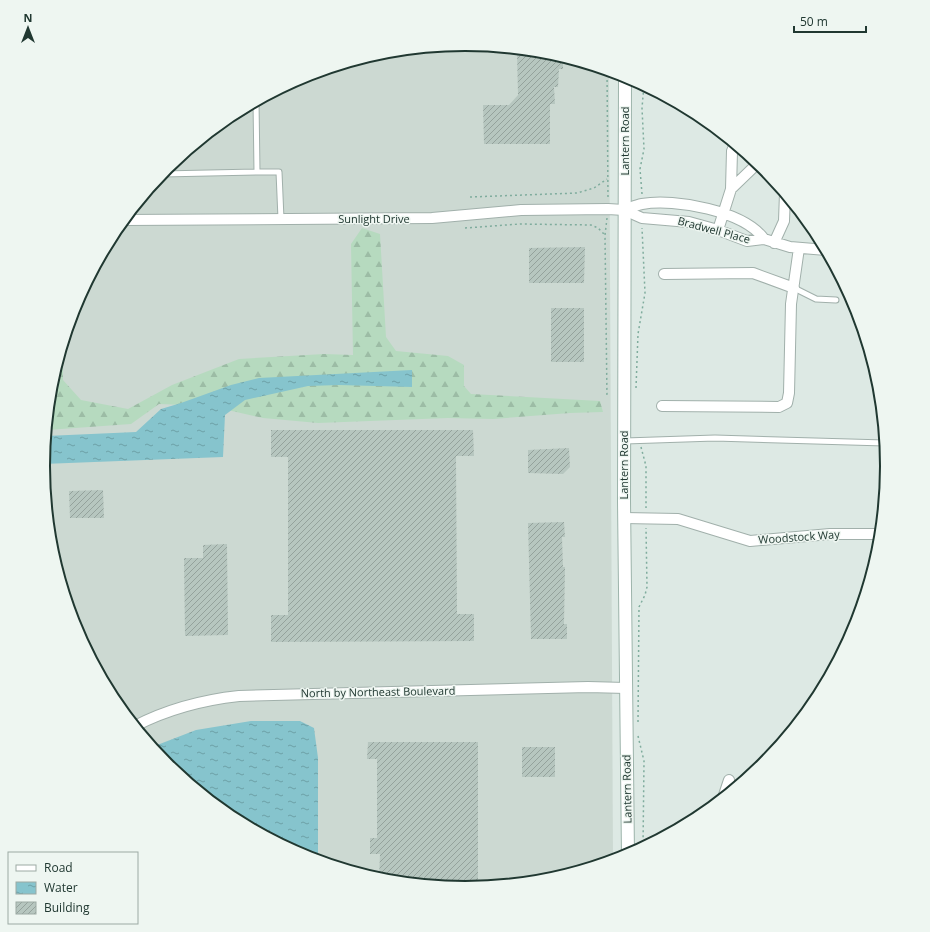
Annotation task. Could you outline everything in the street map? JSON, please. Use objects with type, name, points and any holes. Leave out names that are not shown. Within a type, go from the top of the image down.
[{"type":"street","name":"Lantern Road","points":[[625,83],[624,518],[628,847]]},
{"type":"street","points":[[718,230],[731,189],[733,149]]},
{"type":"street","points":[[731,189],[753,168]]},
{"type":"street","points":[[774,242],[784,221],[785,202]]},
{"type":"street","name":"Bradwell Place","points":[[624,210],[642,204],[692,205],[723,214],[752,226],[764,239]]},
{"type":"street","name":"Sunlight Drive","points":[[131,220],[432,218],[521,210],[624,210]]},
{"type":"street","name":"Bradwell Place","points":[[624,210],[642,218],[673,219],[718,230],[747,241],[764,239],[799,248],[819,249]]},
{"type":"street","points":[[662,406],[779,407],[787,403],[789,393],[790,304],[794,288],[799,248]]},
{"type":"street","points":[[664,274],[753,274],[794,288]]},
{"type":"street","name":"Woodstock Way","points":[[624,518],[678,519],[750,541],[830,534],[874,534]]},
{"type":"street","name":"North by Northeast Boulevard","points":[[140,724],[172,710],[201,702],[239,696],[581,687],[626,688]]},
{"type":"street","points":[[726,788],[729,780]]},
{"type":"lane","points":[[256,108],[257,172]]},
{"type":"lane","points":[[171,174],[279,172],[281,219]]},
{"type":"lane","points":[[794,288],[816,299],[836,300]]},
{"type":"lane","points":[[624,441],[715,438],[879,443]]},
{"type":"path","points":[[607,76],[608,209],[605,236],[607,397]]},
{"type":"path","points":[[642,204],[640,169],[644,148],[642,108],[643,92]]},
{"type":"path","points":[[470,197],[577,193],[594,188],[607,179]]},
{"type":"path","points":[[636,395],[637,348],[645,293],[642,218]]},
{"type":"path","points":[[465,228],[520,224],[591,225],[598,228],[605,236]]},
{"type":"path","points":[[637,440],[646,461],[647,587],[645,595],[639,606],[638,726]]},
{"type":"path","points":[[638,732],[644,761],[643,841]]},
{"type":"shaded area","points":[[438,52],[492,52],[519,55],[572,65],[609,77],[613,853],[572,867],[546,873],[492,880],[465,881],[438,880],[384,873],[332,859],[281,838],[257,825],[234,811],[191,778],[153,740],[136,719],[120,697],[93,650],[72,599],[64,573],[58,547],[51,493],[51,439],[54,412],[58,385],[72,333],[93,282],[106,258],[120,235],[153,192],[191,154],[212,137],[234,121],[281,94],[332,73],[358,65],[384,59]]},
{"type":"green space","points":[[362,228],[380,234],[386,337],[396,351],[448,356],[464,365],[464,386],[471,394],[600,401],[603,412],[493,419],[448,418],[318,423],[263,418],[210,406],[159,404],[131,424],[52,430],[58,385],[63,363],[63,380],[81,400],[128,409],[172,385],[239,359],[324,354],[353,355],[351,244]]},
{"type":"water","points":[[412,370],[412,387],[339,385],[308,386],[245,400],[225,415],[223,457],[50,464],[51,436],[136,432],[161,409],[231,385],[259,378]]},
{"type":"water","points":[[251,721],[300,721],[314,728],[318,758],[318,854],[281,838],[234,811],[191,778],[158,745],[196,730]]},
{"type":"building","points":[[517,55],[563,63],[563,69],[559,69],[558,87],[554,87],[555,104],[550,104],[550,144],[484,144],[483,105],[509,105],[518,95]]},
{"type":"building","points":[[585,247],[584,283],[529,283],[529,248]]},
{"type":"building","points":[[551,308],[584,308],[584,362],[551,362]]},
{"type":"building","points":[[271,430],[473,430],[474,456],[456,456],[457,614],[474,614],[474,641],[271,642],[271,615],[288,615],[288,457],[271,457]]},
{"type":"building","points":[[569,448],[570,467],[563,474],[528,473],[528,450]]},
{"type":"building","points":[[103,490],[104,518],[70,518],[69,491]]},
{"type":"building","points":[[564,522],[565,537],[562,537],[563,567],[565,567],[564,624],[567,624],[567,639],[531,639],[528,523]]},
{"type":"building","points":[[227,544],[228,635],[185,636],[184,558],[203,558],[203,545]]},
{"type":"building","points":[[368,742],[478,742],[478,881],[438,880],[379,872],[380,854],[370,854],[370,838],[377,838],[377,759],[367,759]]},
{"type":"building","points":[[522,747],[555,747],[555,777],[522,777]]}]
